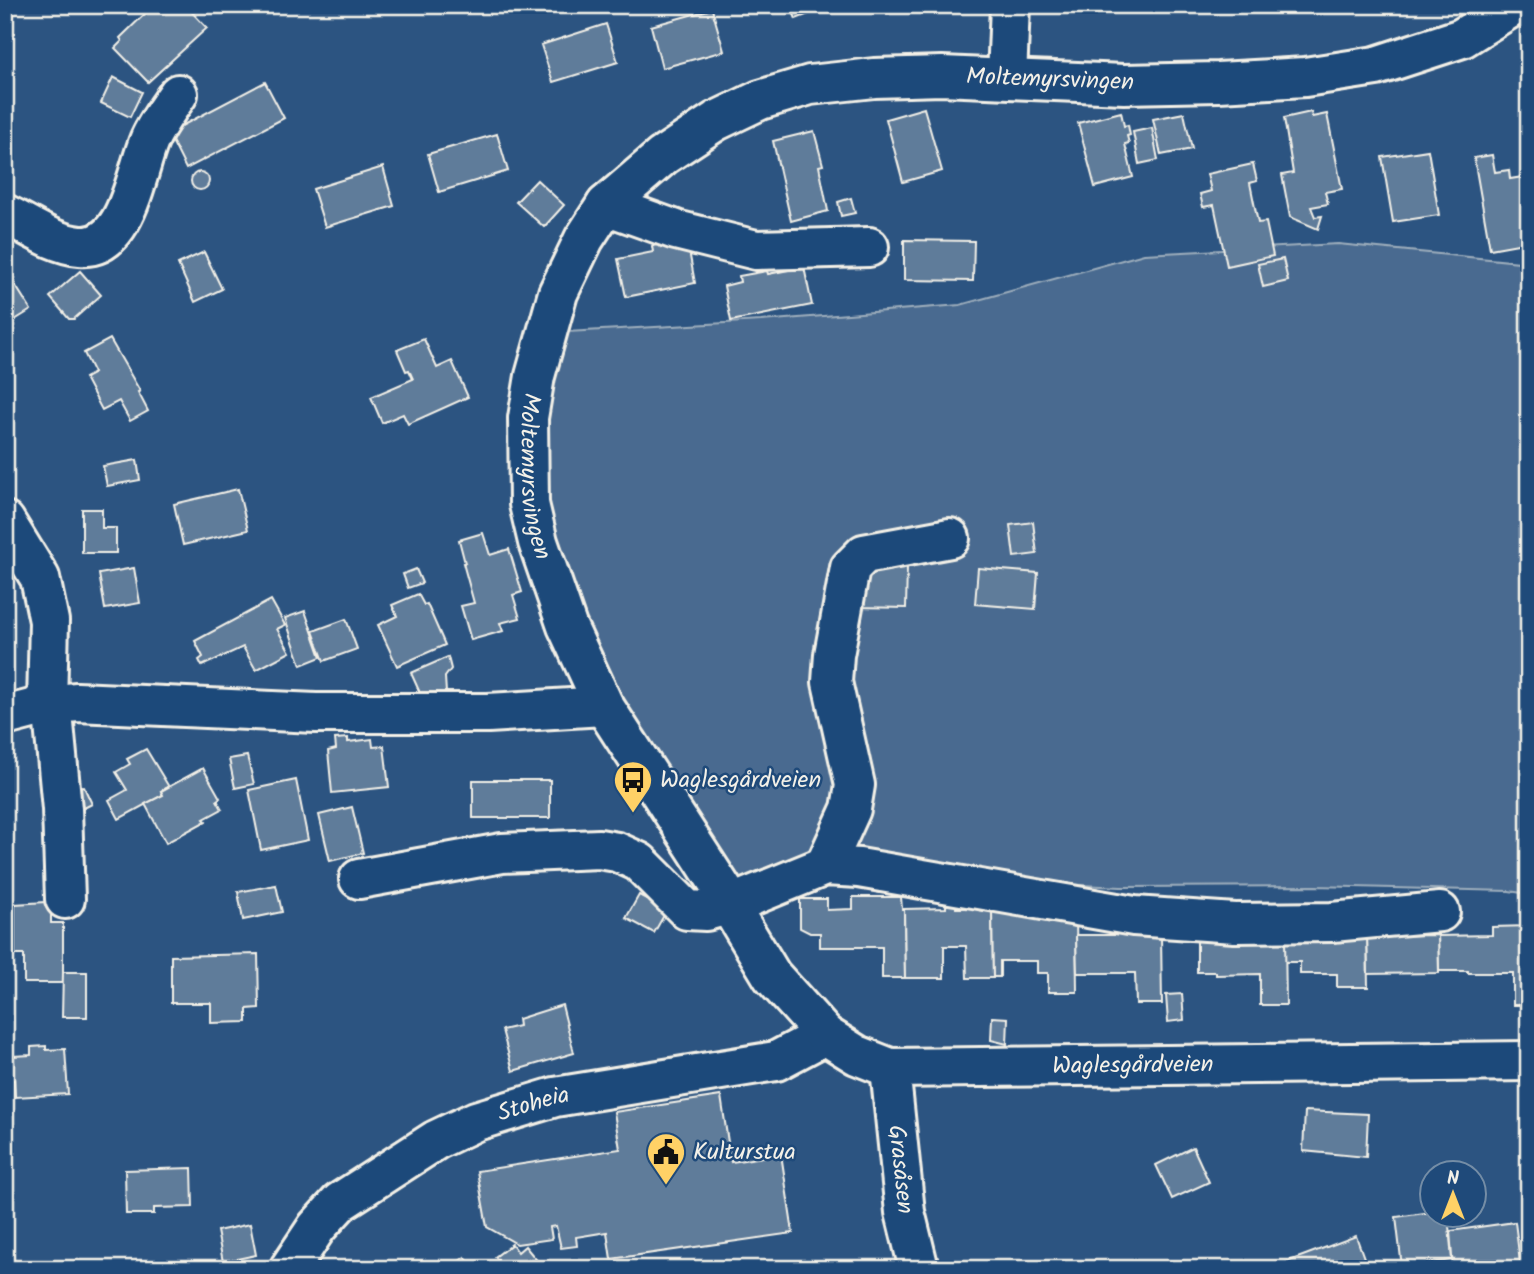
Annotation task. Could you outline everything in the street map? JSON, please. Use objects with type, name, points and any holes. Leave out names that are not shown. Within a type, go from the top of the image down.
[{"type":"street","points":[[1007,78],[1010,5]]},
{"type":"street","name":"Moltemyrsvingen","points":[[604,706],[566,626],[538,542],[529,504],[528,418],[535,376],[558,293],[584,239],[606,205],[663,156],[716,121],[761,100],[810,85],[874,78],[1007,78],[1124,84],[1306,77],[1376,66],[1462,38],[1515,5]]},
{"type":"street","points":[[5,214],[55,239],[79,246],[90,246],[107,238],[122,221],[150,138],[178,94]]},
{"type":"street","points":[[606,205],[676,230],[756,250],[869,247]]},
{"type":"street","points":[[5,521],[40,578],[49,621],[47,705],[53,713],[61,795],[65,898]]},
{"type":"street","points":[[825,866],[851,809],[855,785],[832,682],[834,655],[850,568],[864,554],[950,538]]},
{"type":"street","points":[[5,716],[47,705],[77,702],[316,713],[488,713],[604,706]]},
{"type":"street","name":"Waglesgårdveien","points":[[604,706],[732,904],[737,918],[772,976],[825,1035],[857,1055],[890,1068],[1529,1061]]},
{"type":"street","points":[[359,878],[502,853],[599,849],[617,852],[639,863],[687,910],[706,911],[732,904],[825,866],[859,868],[1134,916],[1235,923],[1332,922],[1440,912]]},
{"type":"street","name":"Stoheia","points":[[289,1269],[317,1227],[340,1202],[436,1140],[476,1121],[555,1097],[776,1061],[825,1035]]},
{"type":"street","name":"Grasåsen","points":[[890,1068],[905,1212],[919,1269]]},
{"type":"shaded area","points":[[1338,244],[1529,263],[1529,894],[1509,891],[1315,886],[1121,887],[927,877],[733,883],[633,749],[548,570],[532,376],[567,332],[761,321],[960,305],[1144,254]]},
{"type":"building","points":[[154,5],[185,5],[207,28],[148,82],[115,48],[122,41],[120,38]]},
{"type":"building","points":[[790,5],[832,5],[796,19]]},
{"type":"building","points":[[712,9],[724,51],[662,68],[651,26]]},
{"type":"building","points":[[606,24],[618,62],[553,82],[541,45]]},
{"type":"building","points":[[113,77],[142,92],[130,117],[101,103]]},
{"type":"building","points":[[265,82],[284,118],[186,169],[168,133]]},
{"type":"building","points":[[924,108],[942,171],[903,182],[886,119]]},
{"type":"building","points":[[1121,112],[1124,126],[1128,125],[1130,135],[1127,136],[1129,143],[1125,144],[1133,177],[1095,187],[1078,123]]},
{"type":"building","points":[[1311,112],[1312,117],[1327,114],[1342,189],[1325,192],[1328,204],[1311,207],[1315,217],[1322,216],[1318,229],[1290,217],[1282,175],[1293,173],[1284,118]]},
{"type":"building","points":[[1184,113],[1192,149],[1161,155],[1153,119]]},
{"type":"building","points":[[1152,128],[1158,160],[1139,164],[1133,132]]},
{"type":"building","points":[[814,131],[823,165],[819,166],[828,211],[791,221],[773,141]]},
{"type":"building","points":[[497,134],[508,171],[439,192],[428,154]]},
{"type":"building","points":[[1428,150],[1439,215],[1393,222],[1382,157]]},
{"type":"building","points":[[1492,155],[1495,172],[1509,170],[1510,179],[1523,177],[1524,184],[1528,183],[1529,189],[1526,190],[1529,242],[1490,249],[1474,158]]},
{"type":"building","points":[[1253,164],[1257,181],[1250,183],[1258,223],[1266,222],[1273,256],[1227,266],[1214,205],[1203,207],[1200,194],[1211,191],[1207,174]]},
{"type":"building","points":[[383,167],[394,206],[325,227],[313,189]]},
{"type":"building","points":[[196,172],[204,172],[209,181],[207,188],[196,190],[191,185],[191,177]]},
{"type":"building","points":[[537,180],[564,205],[544,227],[516,202]]},
{"type":"building","points":[[851,198],[855,213],[841,216],[838,202]]},
{"type":"building","points":[[687,240],[695,283],[626,297],[618,259],[653,252],[652,246]]},
{"type":"building","points":[[904,240],[974,241],[973,281],[904,280]]},
{"type":"building","points":[[204,252],[222,289],[195,302],[178,264]]},
{"type":"building","points":[[1283,259],[1288,281],[1263,287],[1258,264]]},
{"type":"building","points":[[804,267],[812,305],[731,321],[724,286],[740,282],[739,276]]},
{"type":"building","points":[[5,269],[31,310],[5,326]]},
{"type":"building","points":[[80,271],[101,295],[74,319],[69,319],[50,297]]},
{"type":"building","points":[[110,339],[140,391],[138,392],[148,411],[130,421],[119,401],[102,410],[85,378],[94,373],[84,353]]},
{"type":"building","points":[[424,339],[437,368],[452,361],[468,397],[408,424],[403,414],[382,423],[371,397],[413,379],[409,370],[406,371],[397,350]]},
{"type":"building","points":[[137,460],[140,480],[107,486],[103,466]]},
{"type":"building","points":[[238,489],[248,530],[183,545],[174,504]]},
{"type":"building","points":[[82,509],[102,509],[102,528],[116,528],[116,553],[82,553]]},
{"type":"building","points":[[1033,522],[1037,554],[1014,557],[1010,525]]},
{"type":"building","points":[[483,533],[490,555],[509,549],[522,592],[513,595],[520,618],[500,623],[503,631],[471,640],[461,606],[474,603],[459,540]]},
{"type":"building","points":[[5,556],[14,572],[5,577]]},
{"type":"building","points":[[859,565],[907,566],[906,608],[858,607]]},
{"type":"building","points":[[134,568],[140,603],[105,609],[99,574]]},
{"type":"building","points":[[978,568],[1038,573],[1035,609],[975,604]]},
{"type":"building","points":[[416,569],[422,583],[408,588],[403,574]]},
{"type":"building","points":[[418,594],[424,605],[427,604],[445,645],[397,666],[378,625],[397,616],[392,605]]},
{"type":"building","points":[[271,600],[285,625],[277,629],[290,652],[256,670],[243,647],[202,666],[199,660],[203,657],[195,641]]},
{"type":"building","points":[[305,611],[321,657],[301,665],[285,618]]},
{"type":"building","points":[[346,619],[357,649],[324,661],[313,631]]},
{"type":"building","points":[[448,657],[451,669],[445,677],[446,693],[420,693],[411,673]]},
{"type":"building","points":[[348,738],[348,742],[372,739],[373,747],[384,746],[389,787],[332,793],[328,751],[336,749],[335,739]]},
{"type":"building","points":[[146,749],[169,787],[161,791],[163,795],[119,819],[109,800],[127,790],[116,772],[130,764],[127,759]]},
{"type":"building","points":[[247,756],[254,784],[235,788],[229,759]]},
{"type":"building","points":[[203,768],[220,798],[217,800],[222,809],[166,843],[145,804],[163,795],[161,791]]},
{"type":"building","points":[[296,780],[308,840],[261,850],[249,790]]},
{"type":"building","points":[[473,780],[550,780],[550,818],[473,818]]},
{"type":"building","points":[[84,787],[92,804],[72,814],[66,790]]},
{"type":"building","points":[[352,807],[363,853],[330,861],[319,815]]},
{"type":"building","points":[[276,885],[282,912],[243,920],[238,892]]},
{"type":"building","points":[[639,895],[667,910],[654,933],[626,918]]},
{"type":"building","points":[[853,897],[901,897],[904,909],[905,978],[882,978],[882,947],[820,947],[820,933],[810,933],[800,928],[800,899],[827,899],[827,910],[853,909]]},
{"type":"building","points":[[62,902],[51,910],[51,923],[63,923],[63,983],[24,983],[24,955],[15,955],[15,904]]},
{"type":"building","points":[[946,905],[956,905],[956,908],[992,908],[993,978],[967,978],[966,946],[944,946],[944,978],[905,978],[904,909],[946,908]]},
{"type":"building","points":[[992,908],[1076,913],[1077,992],[1048,992],[1048,973],[1037,973],[1037,961],[1000,961],[1000,977],[993,977]]},
{"type":"building","points":[[1529,926],[1529,1005],[1513,1005],[1513,973],[1439,971],[1438,936],[1492,935],[1492,927]]},
{"type":"building","points":[[1114,927],[1161,935],[1162,1004],[1136,1004],[1135,973],[1077,973],[1076,935],[1114,935]]},
{"type":"building","points":[[1438,935],[1439,973],[1368,974],[1367,936]]},
{"type":"building","points":[[1367,936],[1368,987],[1337,987],[1337,974],[1300,974],[1300,962],[1285,962],[1285,938]]},
{"type":"building","points":[[1285,937],[1286,1005],[1260,1005],[1260,974],[1216,975],[1216,972],[1197,972],[1197,938]]},
{"type":"building","points":[[258,954],[259,1008],[247,1009],[247,1022],[211,1023],[211,1003],[171,1003],[171,956]]},
{"type":"building","points":[[63,972],[87,972],[87,1017],[62,1017]]},
{"type":"building","points":[[1182,994],[1184,1020],[1168,1022],[1166,995]]},
{"type":"building","points":[[562,1005],[574,1053],[513,1071],[502,1030],[519,1026],[518,1019]]},
{"type":"building","points":[[992,1017],[1008,1018],[1007,1044],[991,1040]]},
{"type":"building","points":[[46,1046],[46,1050],[65,1049],[68,1094],[15,1097],[14,1080],[8,1080],[7,1066],[13,1066],[13,1056],[31,1055],[31,1047]]},
{"type":"building","points":[[721,1096],[731,1162],[781,1154],[793,1233],[611,1259],[607,1232],[576,1237],[577,1246],[561,1248],[556,1226],[550,1227],[552,1239],[517,1244],[487,1227],[477,1171],[620,1149],[614,1112]]},
{"type":"building","points":[[1305,1111],[1368,1114],[1366,1157],[1303,1151]]},
{"type":"building","points":[[1193,1147],[1209,1182],[1172,1199],[1156,1165]]},
{"type":"building","points":[[192,1168],[193,1207],[154,1208],[154,1214],[126,1214],[125,1170]]},
{"type":"building","points":[[1418,1214],[1418,1228],[1449,1228],[1452,1260],[1402,1267],[1396,1217]]},
{"type":"building","points":[[1515,1222],[1521,1269],[1453,1269],[1450,1231],[1488,1228],[1488,1226]]},
{"type":"building","points":[[250,1224],[256,1255],[223,1262],[217,1231]]},
{"type":"building","points":[[1356,1236],[1368,1269],[1268,1269]]},
{"type":"building","points":[[512,1244],[518,1252],[525,1246],[544,1269],[505,1269],[495,1257]]},
{"type":"building","points":[[465,1257],[474,1269],[449,1269]]},
{"type":"place","name":"Waglesgårdveien","points":[[633,814]]},
{"type":"place","name":"Kulturstua","points":[[666,1186]]}]
